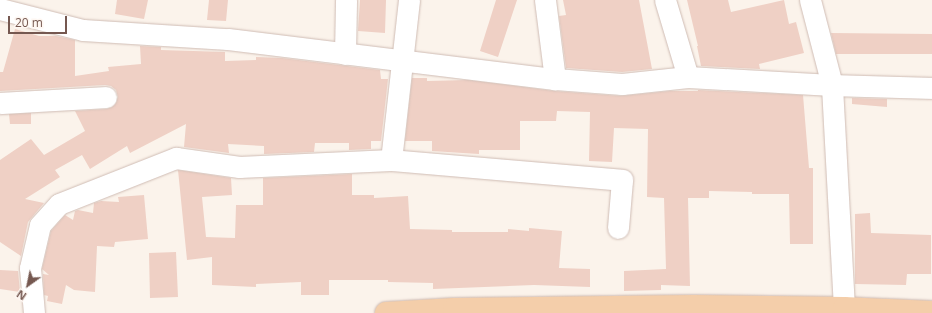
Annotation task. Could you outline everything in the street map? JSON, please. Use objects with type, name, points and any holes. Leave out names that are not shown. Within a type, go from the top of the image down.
[{"type":"main road","points":[[386,313],[454,309],[565,307],[844,308],[932,312]]},
{"type":"street","points":[[345,54],[346,0]]},
{"type":"street","points":[[391,160],[409,0]]},
{"type":"street","points":[[545,0],[555,79]]},
{"type":"street","points":[[665,0],[688,77]]},
{"type":"street","points":[[810,0],[832,85],[844,308]]},
{"type":"street","points":[[0,10],[82,30],[228,38],[345,54],[555,79],[622,84],[688,77],[832,85],[932,88]]},
{"type":"street","points":[[0,103],[106,97]]},
{"type":"street","points":[[34,313],[30,268],[40,225],[59,204],[176,158],[239,167],[391,160],[622,180],[618,228]]},
{"type":"building","points":[[117,0],[148,0],[144,19],[115,14]]},
{"type":"building","points":[[209,0],[228,0],[226,21],[207,20]]},
{"type":"building","points":[[360,0],[386,0],[385,33],[358,31]]},
{"type":"building","points":[[496,0],[517,0],[498,57],[480,51]]},
{"type":"building","points":[[563,0],[639,0],[652,69],[622,72],[566,68],[559,16],[566,15]]},
{"type":"building","points":[[687,0],[728,0],[731,12],[784,0],[789,24],[796,22],[804,53],[759,64],[760,69],[701,66],[698,46]]},
{"type":"building","points":[[15,29],[39,36],[56,36],[75,40],[75,76],[109,71],[108,67],[141,64],[140,46],[161,47],[161,50],[225,52],[225,61],[256,60],[256,57],[282,58],[380,70],[381,79],[388,79],[381,141],[371,141],[371,149],[349,150],[349,143],[315,143],[314,152],[264,154],[264,146],[228,144],[229,153],[184,147],[186,124],[130,153],[127,146],[90,169],[82,155],[55,170],[60,177],[25,199],[44,203],[28,222],[21,256],[0,242],[0,160],[31,139],[44,155],[85,131],[75,111],[107,109],[116,103],[118,97],[116,90],[111,86],[105,85],[0,91],[0,72],[3,72]]},
{"type":"building","points":[[831,33],[932,34],[932,54],[836,54]]},
{"type":"building","points":[[412,78],[427,78],[427,81],[468,80],[554,91],[621,96],[698,90],[803,95],[809,168],[813,168],[813,244],[790,244],[789,194],[752,194],[752,192],[709,191],[709,198],[688,198],[690,286],[661,285],[661,290],[624,291],[624,271],[666,269],[664,198],[647,197],[648,129],[614,128],[612,162],[589,161],[590,112],[557,111],[556,121],[520,121],[520,150],[479,150],[479,154],[432,151],[432,141],[405,141]]},
{"type":"building","points":[[852,98],[887,99],[887,107],[852,104]]},
{"type":"building","points":[[31,113],[31,124],[10,124],[9,114]]},
{"type":"building","points":[[178,170],[231,178],[232,195],[202,197],[206,237],[235,238],[236,205],[263,205],[263,178],[352,174],[352,195],[374,195],[374,198],[408,196],[410,229],[452,230],[452,232],[508,232],[508,229],[529,231],[529,228],[562,231],[559,268],[590,269],[590,287],[534,285],[433,289],[433,283],[388,282],[388,280],[329,280],[329,295],[301,295],[301,282],[256,284],[256,287],[212,285],[212,257],[187,260]]},
{"type":"building","points":[[144,195],[148,239],[115,242],[114,247],[97,246],[95,292],[74,290],[66,285],[62,304],[47,301],[48,296],[44,295],[43,274],[49,275],[42,269],[51,231],[65,215],[73,220],[75,211],[78,210],[93,213],[94,203],[101,201],[119,202],[118,197]]},
{"type":"building","points":[[870,213],[871,233],[931,235],[931,274],[907,274],[906,285],[855,284],[855,214]]},
{"type":"building","points":[[176,252],[178,297],[150,298],[149,253]]},
{"type":"building","points":[[0,270],[18,271],[20,292],[0,289]]}]
